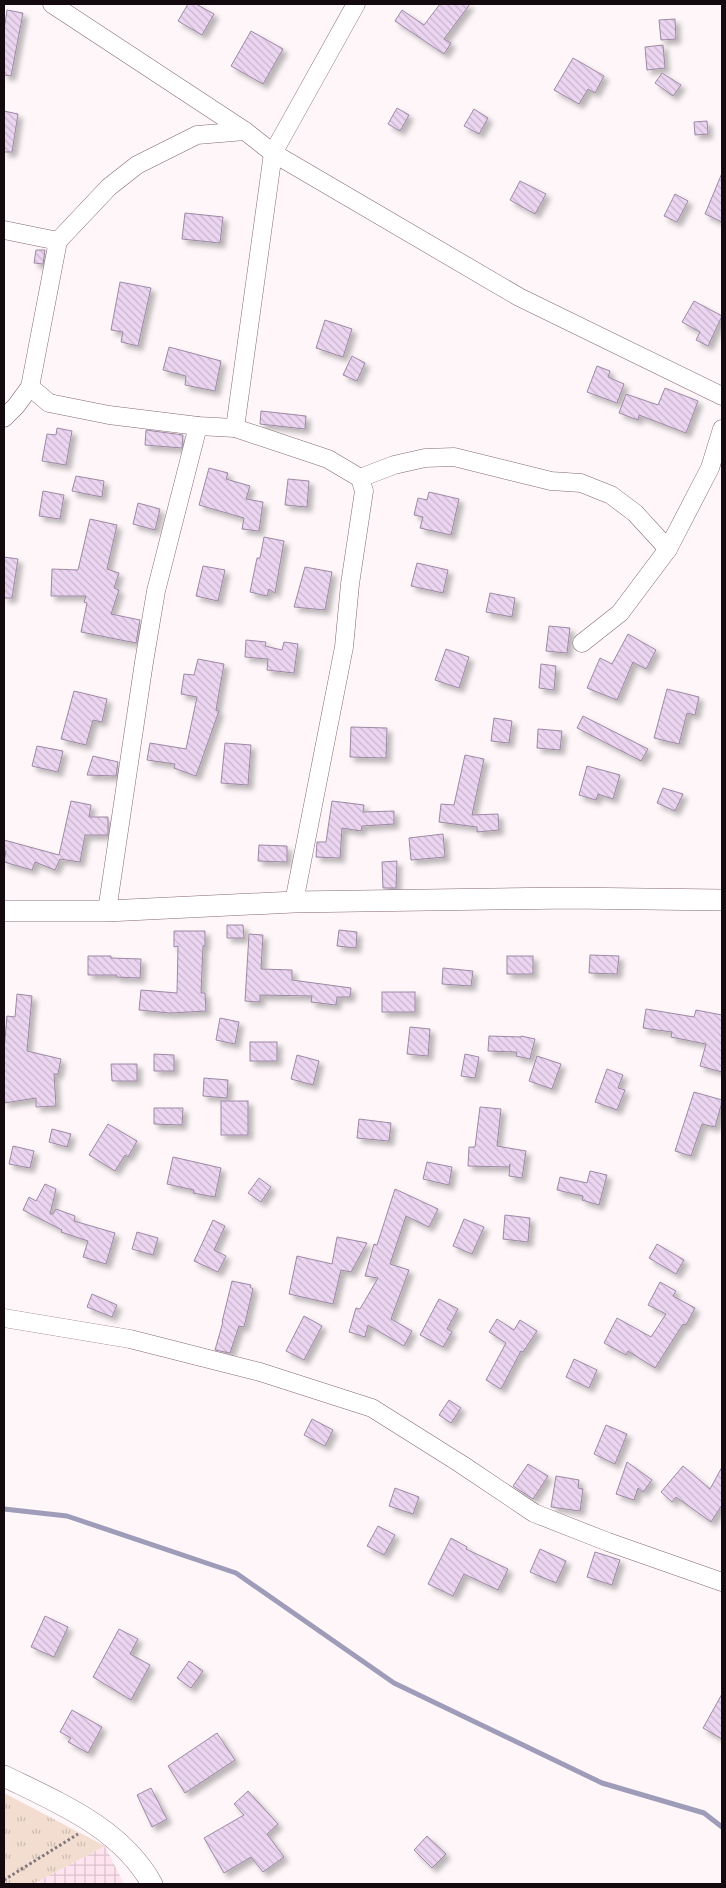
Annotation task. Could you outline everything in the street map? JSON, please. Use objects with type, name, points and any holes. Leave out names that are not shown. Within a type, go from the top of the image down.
[{"type":"street","points":[[52,4],[245,131],[274,153],[519,297],[722,396]]},
{"type":"street","points":[[235,428],[274,153],[356,4]]},
{"type":"street","points":[[4,418],[30,388],[58,241],[109,187],[137,166],[198,135],[245,131]]},
{"type":"street","points":[[4,230],[58,241]]},
{"type":"street","points":[[30,388],[49,403],[109,414],[198,426],[235,428],[328,459],[360,478],[364,491],[350,584],[344,647],[294,902]]},
{"type":"street","points":[[107,912],[156,591],[198,426]]},
{"type":"street","points":[[582,643],[620,613],[668,549],[710,468],[722,428]]},
{"type":"street","points":[[360,478],[394,464],[425,458],[454,457],[551,481],[581,483],[611,495],[635,513],[668,549]]},
{"type":"street","points":[[4,911],[107,912],[294,902],[568,898],[722,900]]},
{"type":"street","points":[[4,1318],[140,1341],[260,1372],[372,1408],[462,1464],[534,1513],[608,1542],[722,1582]]},
{"type":"street","points":[[4,1776],[96,1824],[123,1846],[143,1869],[152,1884]]},
{"type":"path","points":[[4,1880],[96,1824]]},
{"type":"shaded area","points":[[105,1846],[124,1884],[33,1884]]},
{"type":"green space","points":[[4,1793],[105,1846],[33,1884],[4,1884]]},
{"type":"building","points":[[188,4],[196,4],[214,14],[202,35],[178,21]]},
{"type":"building","points":[[440,4],[470,4],[444,39],[451,43],[444,54],[395,21],[402,10],[424,25]]},
{"type":"building","points":[[7,10],[23,13],[11,76],[4,75],[4,30]]},
{"type":"building","points":[[675,19],[676,39],[661,40],[659,20]]},
{"type":"building","points":[[251,31],[283,49],[263,84],[231,66]]},
{"type":"building","points":[[663,45],[665,68],[647,70],[645,47]]},
{"type":"building","points":[[573,58],[604,76],[595,93],[588,89],[579,104],[554,90]]},
{"type":"building","points":[[662,73],[681,85],[673,96],[655,83]]},
{"type":"building","points":[[397,108],[409,115],[400,131],[388,124]]},
{"type":"building","points":[[474,109],[488,118],[479,134],[464,126]]},
{"type":"building","points":[[4,111],[18,114],[12,152],[4,152]]},
{"type":"building","points":[[707,121],[708,134],[695,135],[694,122]]},
{"type":"building","points":[[722,173],[722,222],[705,214]]},
{"type":"building","points":[[520,181],[546,194],[535,214],[510,200]]},
{"type":"building","points":[[675,194],[688,201],[677,222],[664,216]]},
{"type":"building","points":[[185,213],[223,217],[220,243],[182,239]]},
{"type":"building","points":[[36,250],[45,250],[43,264],[34,263]]},
{"type":"building","points":[[120,282],[151,288],[138,346],[121,342],[123,332],[111,330]]},
{"type":"building","points":[[694,301],[722,316],[708,346],[696,340],[700,332],[682,322]]},
{"type":"building","points":[[325,320],[352,329],[343,357],[316,348]]},
{"type":"building","points":[[169,347],[221,361],[215,391],[185,385],[186,376],[163,370]]},
{"type":"building","points":[[352,356],[365,363],[357,381],[343,375]]},
{"type":"building","points":[[597,366],[610,371],[608,377],[624,384],[617,403],[587,392]]},
{"type":"building","points":[[665,388],[698,401],[686,433],[639,415],[638,420],[619,413],[626,394],[658,405]]},
{"type":"building","points":[[261,411],[306,416],[305,429],[260,424]]},
{"type":"building","points":[[57,428],[72,431],[66,465],[42,461],[47,434],[56,435]]},
{"type":"building","points":[[146,430],[183,435],[182,448],[145,445]]},
{"type":"building","points":[[209,468],[228,473],[226,479],[250,486],[246,499],[263,502],[259,531],[242,529],[244,518],[199,505]]},
{"type":"building","points":[[76,476],[104,481],[102,497],[72,491]]},
{"type":"building","points":[[288,479],[309,481],[307,507],[285,505]]},
{"type":"building","points":[[43,491],[64,495],[60,519],[39,516]]},
{"type":"building","points":[[429,492],[459,499],[451,535],[420,528],[423,517],[414,515],[418,498],[427,500]]},
{"type":"building","points":[[138,503],[160,509],[155,530],[133,524]]},
{"type":"building","points":[[90,519],[117,525],[107,569],[119,573],[114,588],[119,590],[111,614],[140,620],[136,643],[81,632],[87,603],[84,602],[86,596],[51,596],[52,569],[78,570]]},
{"type":"building","points":[[264,537],[284,541],[275,593],[269,589],[267,596],[250,592],[257,558],[260,558]]},
{"type":"building","points":[[4,557],[18,559],[12,598],[4,598]]},
{"type":"building","points":[[417,563],[448,570],[443,593],[411,586]]},
{"type":"building","points":[[203,566],[225,570],[218,601],[196,596]]},
{"type":"building","points":[[305,567],[332,572],[325,610],[294,607]]},
{"type":"building","points":[[490,593],[515,598],[512,617],[486,612]]},
{"type":"building","points":[[549,626],[570,628],[567,653],[546,651]]},
{"type":"building","points":[[628,634],[656,650],[646,669],[633,662],[617,700],[587,688],[600,658],[612,664]]},
{"type":"building","points":[[246,640],[266,642],[265,646],[282,650],[284,642],[298,644],[294,673],[267,670],[268,659],[245,657]]},
{"type":"building","points":[[446,649],[469,657],[459,688],[435,680]]},
{"type":"building","points":[[198,659],[224,664],[216,710],[219,711],[196,776],[174,768],[175,764],[147,760],[150,743],[186,749],[197,697],[181,694],[184,674],[194,675]]},
{"type":"building","points":[[541,664],[556,666],[554,690],[539,688]]},
{"type":"building","points":[[667,689],[699,697],[695,715],[687,713],[679,744],[654,738]]},
{"type":"building","points":[[74,691],[107,699],[102,722],[93,720],[86,745],[61,739]]},
{"type":"building","points":[[583,716],[648,749],[641,761],[577,728]]},
{"type":"building","points":[[494,718],[512,721],[509,743],[491,741]]},
{"type":"building","points":[[351,727],[387,728],[386,758],[350,757]]},
{"type":"building","points":[[538,729],[562,731],[560,750],[537,748]]},
{"type":"building","points":[[225,743],[251,745],[248,785],[221,783]]},
{"type":"building","points":[[37,746],[63,751],[58,772],[32,766]]},
{"type":"building","points":[[465,755],[484,759],[472,815],[498,814],[499,830],[477,832],[477,827],[439,822],[441,804],[454,805]]},
{"type":"building","points":[[93,756],[118,762],[116,776],[87,775]]},
{"type":"building","points":[[587,766],[620,775],[613,799],[598,794],[596,800],[579,795]]},
{"type":"building","points":[[663,788],[683,794],[675,811],[657,803]]},
{"type":"building","points":[[71,801],[91,805],[89,817],[108,817],[108,835],[85,835],[80,862],[60,859],[55,870],[35,862],[32,870],[4,862],[6,851],[4,850],[4,840],[59,855]]},
{"type":"building","points":[[332,801],[364,805],[363,812],[394,811],[394,824],[362,826],[361,831],[342,828],[340,858],[316,857],[317,842],[326,842]]},
{"type":"building","points":[[443,834],[445,857],[411,860],[409,838]]},
{"type":"building","points":[[259,845],[287,846],[287,862],[258,861]]},
{"type":"building","points":[[397,861],[396,888],[383,888],[382,862]]},
{"type":"building","points":[[227,925],[243,925],[244,938],[227,938]]},
{"type":"building","points":[[339,930],[357,932],[356,948],[337,946]]},
{"type":"building","points":[[174,931],[205,931],[201,993],[205,993],[206,1011],[170,1013],[139,1010],[141,990],[177,993],[178,946],[174,947]]},
{"type":"building","points":[[249,934],[263,935],[261,969],[292,970],[292,980],[351,988],[350,997],[337,997],[336,1005],[311,1002],[312,996],[260,995],[260,1002],[245,1001]]},
{"type":"building","points":[[590,955],[619,956],[617,974],[589,973]]},
{"type":"building","points":[[88,956],[141,959],[140,978],[116,977],[117,975],[88,975]]},
{"type":"building","points":[[507,956],[533,956],[533,974],[507,974]]},
{"type":"building","points":[[443,968],[473,971],[471,986],[442,984]]},
{"type":"building","points":[[382,992],[415,992],[415,1012],[382,1012]]},
{"type":"building","points":[[17,994],[32,996],[27,1051],[61,1059],[58,1074],[54,1074],[56,1106],[36,1107],[36,1098],[4,1103],[4,1050],[7,1016],[15,1017]]},
{"type":"building","points":[[646,1009],[694,1017],[696,1010],[722,1015],[722,1072],[700,1066],[706,1044],[671,1037],[672,1032],[643,1028]]},
{"type":"building","points":[[220,1018],[239,1022],[235,1044],[216,1040]]},
{"type":"building","points":[[410,1027],[430,1029],[428,1056],[407,1054]]},
{"type":"building","points":[[489,1036],[521,1036],[535,1039],[530,1059],[516,1056],[517,1052],[488,1051]]},
{"type":"building","points":[[250,1042],[277,1042],[277,1061],[250,1061]]},
{"type":"building","points":[[154,1054],[174,1055],[174,1071],[154,1071]]},
{"type":"building","points":[[465,1054],[479,1057],[475,1078],[461,1076]]},
{"type":"building","points":[[297,1055],[319,1061],[313,1085],[291,1079]]},
{"type":"building","points":[[537,1056],[561,1064],[552,1089],[529,1081]]},
{"type":"building","points":[[111,1064],[137,1064],[137,1081],[112,1081]]},
{"type":"building","points":[[607,1069],[623,1075],[618,1088],[625,1090],[617,1110],[595,1102]]},
{"type":"building","points":[[204,1078],[228,1080],[227,1098],[203,1096]]},
{"type":"building","points":[[694,1092],[722,1100],[722,1102],[715,1127],[702,1124],[691,1156],[675,1151]]},
{"type":"building","points":[[221,1101],[248,1101],[248,1135],[221,1135]]},
{"type":"building","points":[[480,1107],[501,1109],[497,1146],[526,1151],[522,1178],[509,1176],[510,1164],[509,1167],[468,1166],[469,1147],[475,1147]]},
{"type":"building","points":[[154,1108],[183,1108],[182,1125],[154,1124]]},
{"type":"building","points":[[359,1119],[391,1123],[389,1141],[357,1138]]},
{"type":"building","points":[[108,1124],[137,1141],[128,1157],[125,1155],[115,1171],[89,1155]]},
{"type":"building","points":[[52,1129],[71,1134],[67,1147],[49,1142]]},
{"type":"building","points":[[13,1146],[34,1151],[30,1168],[9,1164]]},
{"type":"building","points":[[173,1157],[221,1168],[215,1197],[193,1193],[194,1190],[167,1184]]},
{"type":"building","points":[[427,1162],[452,1167],[449,1185],[423,1179]]},
{"type":"building","points":[[590,1171],[607,1175],[599,1205],[582,1200],[583,1196],[557,1190],[560,1177],[587,1183]]},
{"type":"building","points":[[259,1178],[271,1187],[261,1202],[248,1193]]},
{"type":"building","points":[[45,1184],[56,1189],[50,1214],[53,1214],[56,1209],[75,1216],[74,1221],[115,1233],[106,1264],[83,1257],[88,1241],[61,1232],[62,1230],[23,1210],[29,1197],[36,1201]]},
{"type":"building","points":[[395,1189],[438,1209],[429,1227],[406,1216],[390,1264],[409,1270],[391,1319],[412,1331],[404,1346],[368,1325],[365,1337],[349,1332],[356,1308],[360,1309],[378,1278],[365,1276],[374,1244],[377,1245]]},
{"type":"building","points":[[505,1215],[530,1218],[528,1242],[503,1239]]},
{"type":"building","points":[[464,1219],[484,1227],[472,1254],[453,1246]]},
{"type":"building","points":[[213,1220],[225,1226],[214,1250],[226,1256],[218,1272],[194,1261]]},
{"type":"building","points":[[137,1232],[158,1238],[153,1255],[132,1249]]},
{"type":"building","points":[[337,1237],[367,1243],[351,1272],[341,1270],[333,1304],[289,1294],[297,1256],[332,1264]]},
{"type":"building","points":[[657,1244],[684,1260],[676,1274],[649,1258]]},
{"type":"building","points":[[232,1281],[251,1285],[250,1287],[253,1289],[244,1327],[239,1326],[230,1353],[215,1350]]},
{"type":"building","points":[[660,1282],[676,1291],[673,1296],[695,1308],[686,1325],[683,1324],[655,1368],[628,1351],[626,1355],[604,1343],[617,1318],[651,1337],[666,1314],[648,1305]]},
{"type":"building","points":[[92,1294],[117,1305],[112,1317],[87,1307]]},
{"type":"building","points":[[439,1299],[458,1309],[447,1329],[452,1332],[443,1347],[420,1335]]},
{"type":"building","points":[[304,1316],[322,1326],[304,1360],[286,1351]]},
{"type":"building","points":[[497,1319],[514,1330],[520,1320],[537,1331],[523,1352],[521,1351],[501,1389],[486,1380],[506,1343],[489,1332]]},
{"type":"building","points":[[574,1359],[597,1370],[589,1388],[566,1377]]},
{"type":"building","points":[[449,1400],[461,1408],[451,1423],[439,1415]]},
{"type":"building","points":[[312,1419],[333,1430],[325,1446],[304,1435]]},
{"type":"building","points":[[606,1425],[627,1434],[615,1464],[594,1454]]},
{"type":"building","points":[[627,1462],[652,1480],[643,1492],[638,1488],[634,1500],[616,1494]]},
{"type":"building","points":[[528,1464],[548,1476],[533,1499],[513,1486]]},
{"type":"building","points":[[683,1466],[710,1489],[722,1467],[722,1505],[711,1522],[676,1497],[672,1502],[661,1492]]},
{"type":"building","points":[[556,1476],[579,1480],[578,1488],[583,1489],[580,1511],[551,1507]]},
{"type":"building","points":[[395,1488],[419,1497],[413,1514],[389,1506]]},
{"type":"building","points":[[378,1526],[395,1535],[384,1555],[367,1546]]},
{"type":"building","points":[[451,1538],[467,1547],[466,1549],[508,1569],[498,1590],[464,1574],[453,1596],[428,1584]]},
{"type":"building","points":[[540,1549],[566,1561],[556,1583],[530,1572]]},
{"type":"building","points":[[595,1552],[620,1560],[612,1585],[587,1577]]},
{"type":"building","points":[[45,1616],[68,1627],[54,1657],[31,1647]]},
{"type":"building","points":[[119,1629],[138,1639],[130,1654],[150,1665],[131,1700],[93,1677]]},
{"type":"building","points":[[189,1661],[203,1671],[191,1688],[177,1678]]},
{"type":"building","points":[[722,1694],[722,1739],[703,1728]]},
{"type":"building","points":[[72,1710],[102,1727],[88,1753],[68,1742],[71,1738],[60,1732]]},
{"type":"building","points":[[217,1733],[235,1760],[185,1793],[168,1766]]},
{"type":"building","points":[[151,1788],[167,1819],[152,1827],[137,1795]]},
{"type":"building","points":[[248,1791],[278,1824],[267,1834],[284,1857],[263,1872],[251,1857],[224,1873],[204,1838],[244,1815],[234,1804]]},
{"type":"building","points":[[427,1836],[446,1854],[432,1868],[414,1850]]},
{"type":"waterway","points":[[4,1509],[67,1516],[236,1573],[394,1683],[602,1783],[704,1813],[722,1827]]}]
